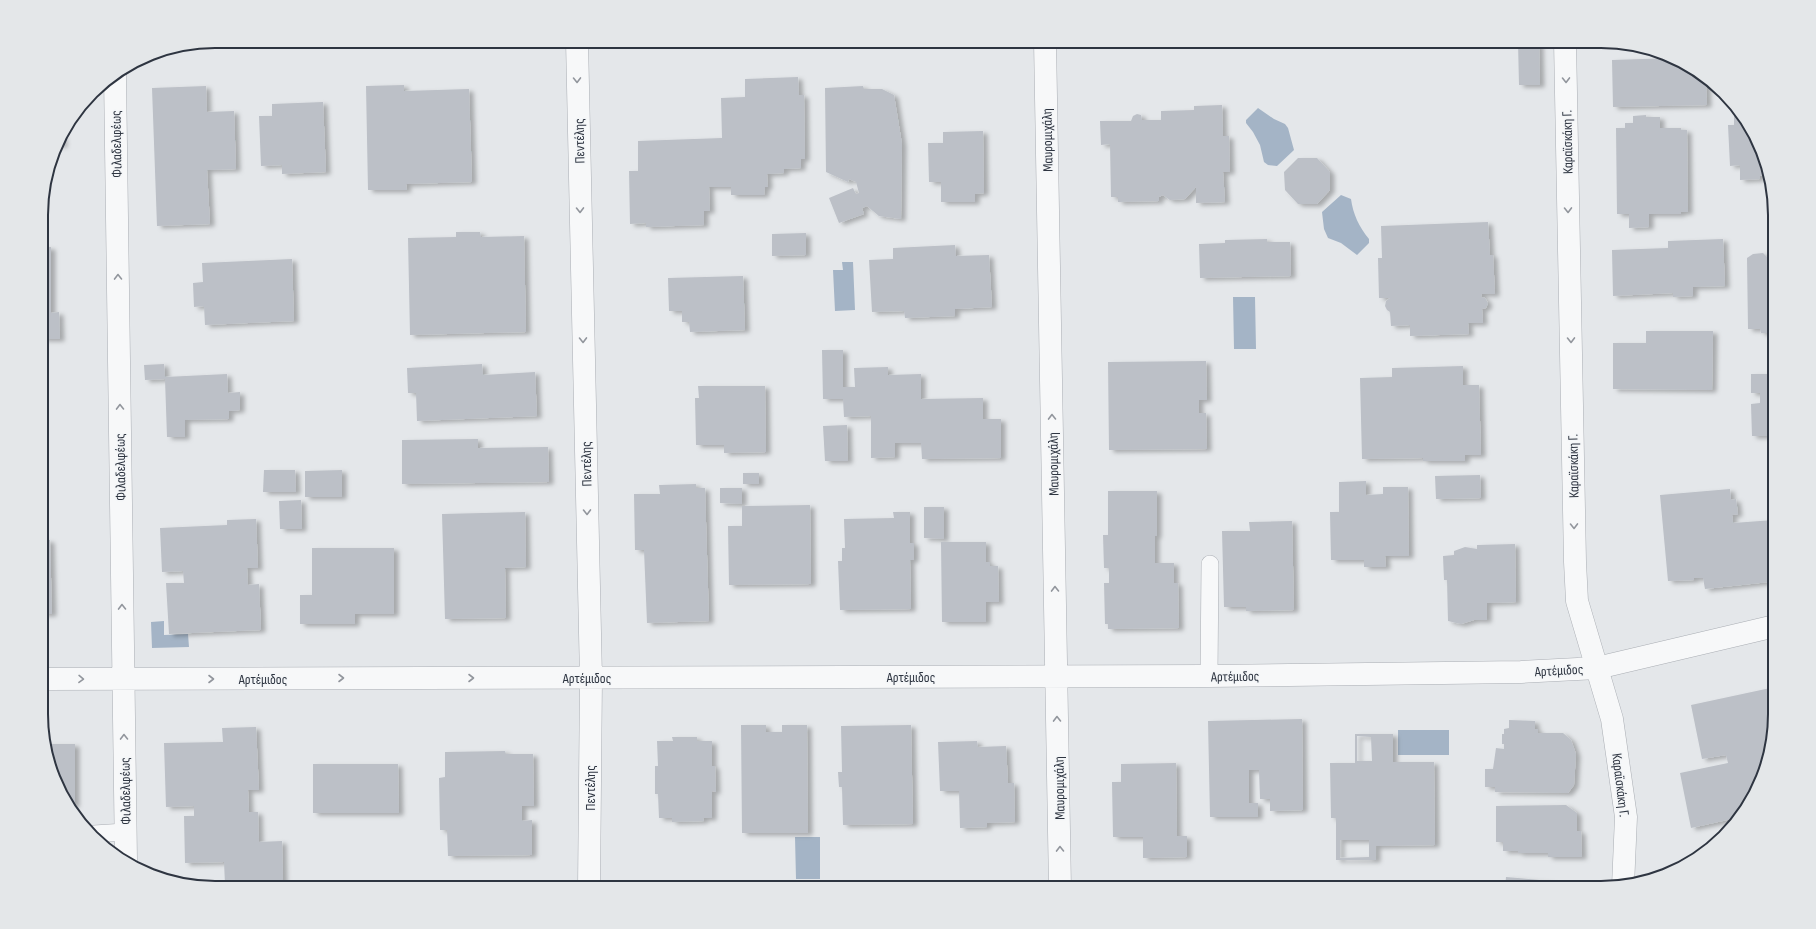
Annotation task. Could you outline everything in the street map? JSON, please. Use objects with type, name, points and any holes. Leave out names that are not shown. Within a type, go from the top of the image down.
[{"type":"street","name":"Πεντέλης","points":[[577,48],[591,678],[589,881]]},
{"type":"street","name":"Μαυρομιχάλη","points":[[1045,48],[1060,881]]},
{"type":"street","name":"Καραϊσκάκη Γ.","points":[[1565,48],[1577,601],[1612,719],[1626,817],[1623,880]]},
{"type":"street","name":"Φιλαδελφέως","points":[[115,81],[126,856]]},
{"type":"street","name":"Αρτέμιδος","points":[[48,679],[1209,676],[1521,672],[1598,668],[1768,628]]},
{"type":"lane","points":[[1209,676],[1210,564]]},
{"type":"lane","points":[[99,834],[126,832]]},
{"type":"water","points":[[1258,108],[1274,119],[1285,124],[1288,128],[1294,150],[1277,166],[1268,165],[1264,162],[1260,145],[1246,123],[1246,120]]},
{"type":"water","points":[[1341,195],[1351,199],[1357,220],[1369,239],[1369,243],[1357,255],[1341,243],[1328,238],[1324,229],[1322,212]]},
{"type":"water","points":[[842,262],[853,262],[855,310],[835,311],[833,270],[843,270]]},
{"type":"water","points":[[1233,297],[1255,297],[1256,349],[1234,349]]},
{"type":"water","points":[[164,621],[164,635],[188,634],[189,647],[152,648],[151,622]]},
{"type":"water","points":[[1398,730],[1449,730],[1449,755],[1398,755]]},
{"type":"water","points":[[795,837],[820,837],[820,879],[796,879]]},
{"type":"building","points":[[1518,48],[1539,48],[1540,85],[1519,85]]},
{"type":"building","points":[[1659,58],[1675,65],[1706,85],[1707,105],[1613,107],[1612,60]]},
{"type":"building","points":[[798,77],[799,95],[804,95],[805,159],[801,159],[801,168],[784,169],[784,173],[767,174],[768,187],[765,187],[764,195],[731,195],[731,187],[709,187],[710,211],[704,211],[704,225],[646,227],[646,223],[630,224],[629,171],[638,171],[638,141],[722,138],[721,98],[745,97],[745,79]]},
{"type":"building","points":[[404,85],[404,91],[469,89],[472,182],[406,184],[407,190],[368,190],[366,86]]},
{"type":"building","points":[[206,86],[207,112],[234,111],[236,169],[207,170],[210,224],[157,226],[152,88]]},
{"type":"building","points":[[863,86],[864,89],[882,89],[894,95],[902,144],[901,219],[879,216],[867,206],[862,208],[864,214],[839,223],[829,198],[853,188],[856,194],[859,193],[856,182],[849,179],[848,182],[826,172],[825,88]]},
{"type":"building","points":[[323,102],[326,172],[282,174],[282,165],[261,166],[259,116],[272,116],[272,104]]},
{"type":"building","points":[[1222,105],[1223,136],[1229,136],[1230,172],[1223,172],[1225,202],[1196,203],[1196,187],[1185,199],[1170,200],[1163,195],[1159,197],[1159,201],[1118,202],[1118,197],[1111,197],[1110,144],[1101,145],[1100,121],[1131,121],[1133,116],[1137,114],[1141,115],[1142,120],[1161,120],[1161,111],[1194,110],[1194,106]]},
{"type":"building","points":[[1734,113],[1746,131],[1759,161],[1763,175],[1760,176],[1760,179],[1740,180],[1740,165],[1730,166],[1728,125],[1734,125]]},
{"type":"building","points":[[1646,115],[1646,117],[1660,117],[1660,128],[1681,128],[1681,130],[1687,130],[1688,212],[1681,212],[1681,214],[1649,214],[1649,227],[1629,228],[1629,214],[1617,214],[1616,128],[1625,128],[1625,123],[1633,123],[1633,116]]},
{"type":"building","points":[[983,131],[984,193],[975,194],[975,202],[941,202],[941,182],[929,182],[928,143],[943,143],[943,132]]},
{"type":"building","points":[[1298,158],[1317,158],[1330,172],[1330,190],[1317,204],[1298,204],[1285,190],[1284,172]]},
{"type":"building","points":[[1488,222],[1490,255],[1493,255],[1495,294],[1482,294],[1481,297],[1485,298],[1488,303],[1486,308],[1482,309],[1483,323],[1468,323],[1469,334],[1410,336],[1410,325],[1391,326],[1390,312],[1385,306],[1386,301],[1390,298],[1379,298],[1378,258],[1382,258],[1381,226]]},
{"type":"building","points":[[456,232],[480,232],[481,237],[524,236],[526,332],[410,335],[408,238],[456,237]]},
{"type":"building","points":[[806,233],[806,255],[772,256],[772,234]]},
{"type":"building","points":[[1267,239],[1267,242],[1290,242],[1291,276],[1200,278],[1199,244],[1225,243],[1225,240]]},
{"type":"building","points":[[1723,239],[1725,286],[1693,287],[1693,296],[1673,297],[1673,293],[1613,296],[1612,250],[1668,248],[1668,241]]},
{"type":"building","points":[[955,245],[956,256],[989,255],[992,307],[955,309],[955,316],[905,318],[904,311],[872,312],[869,260],[893,259],[893,248]]},
{"type":"building","points":[[48,247],[51,247],[51,313],[59,312],[60,339],[48,339]]},
{"type":"building","points":[[1763,253],[1767,257],[1768,333],[1761,333],[1760,329],[1748,329],[1747,258],[1753,254]]},
{"type":"building","points":[[292,259],[294,321],[205,325],[204,306],[194,307],[193,283],[203,282],[202,263]]},
{"type":"building","points":[[743,276],[745,330],[690,332],[689,322],[682,322],[682,311],[669,311],[668,278]]},
{"type":"building","points":[[1646,331],[1713,331],[1712,390],[1613,389],[1613,343],[1646,343]]},
{"type":"building","points":[[822,350],[843,350],[843,387],[855,387],[854,368],[888,367],[888,375],[921,374],[921,399],[983,398],[983,419],[1001,419],[1001,458],[922,459],[921,443],[895,443],[895,457],[871,458],[871,416],[844,417],[843,399],[823,399]]},
{"type":"building","points":[[1206,361],[1207,400],[1199,400],[1199,413],[1206,413],[1207,449],[1109,450],[1108,362]]},
{"type":"building","points":[[164,364],[165,377],[227,374],[228,393],[240,392],[240,410],[229,411],[229,419],[185,420],[185,437],[167,437],[165,379],[145,380],[144,365]]},
{"type":"building","points":[[482,364],[483,375],[535,372],[537,416],[417,421],[416,393],[408,393],[407,368]]},
{"type":"building","points":[[1463,366],[1463,385],[1479,385],[1481,455],[1465,455],[1465,461],[1423,461],[1423,458],[1362,459],[1360,378],[1392,377],[1392,368]]},
{"type":"building","points":[[1751,374],[1768,374],[1768,436],[1752,436],[1751,404],[1760,403],[1760,393],[1751,393]]},
{"type":"building","points":[[698,386],[765,386],[766,452],[724,453],[724,445],[696,445],[695,398],[699,398]]},
{"type":"building","points":[[847,425],[848,461],[825,461],[823,426]]},
{"type":"building","points":[[478,439],[478,448],[548,447],[549,482],[402,484],[402,440]]},
{"type":"building","points":[[264,470],[295,470],[296,492],[263,492]]},
{"type":"building","points":[[342,470],[342,497],[305,497],[305,471]]},
{"type":"building","points":[[743,473],[759,473],[759,484],[743,484]]},
{"type":"building","points":[[1480,475],[1481,498],[1436,499],[1435,476]]},
{"type":"building","points":[[1366,481],[1366,495],[1383,494],[1383,487],[1408,487],[1409,556],[1385,556],[1386,567],[1364,567],[1364,560],[1331,560],[1330,512],[1339,512],[1339,482]]},
{"type":"building","points":[[696,484],[696,488],[705,488],[709,621],[647,623],[644,550],[635,550],[634,494],[660,494],[659,485]]},
{"type":"building","points":[[720,488],[742,488],[742,504],[720,503]]},
{"type":"building","points":[[1730,489],[1731,500],[1736,499],[1738,514],[1732,515],[1733,523],[1768,520],[1768,582],[1705,589],[1703,578],[1694,578],[1694,580],[1668,581],[1660,495]]},
{"type":"building","points":[[1108,491],[1157,491],[1157,536],[1155,536],[1155,563],[1174,563],[1174,583],[1178,583],[1179,628],[1108,629],[1108,624],[1105,624],[1104,583],[1109,583],[1109,568],[1104,568],[1103,535],[1108,535]]},
{"type":"building","points":[[301,500],[302,529],[280,529],[279,501]]},
{"type":"building","points":[[810,505],[811,584],[729,585],[728,526],[742,526],[742,506]]},
{"type":"building","points":[[924,507],[944,507],[944,539],[924,538]]},
{"type":"building","points":[[525,512],[526,567],[505,568],[506,618],[445,619],[442,514]]},
{"type":"building","points":[[893,512],[910,512],[910,543],[914,543],[914,560],[910,560],[911,609],[840,610],[838,561],[842,561],[842,548],[845,548],[844,519],[894,518]]},
{"type":"building","points":[[256,519],[258,568],[247,568],[248,585],[259,584],[261,630],[169,634],[166,583],[184,583],[183,571],[162,572],[160,528],[227,525],[227,520]]},
{"type":"building","points":[[1292,521],[1294,610],[1246,611],[1246,607],[1224,607],[1222,531],[1250,531],[1249,522]]},
{"type":"building","points":[[48,540],[50,540],[52,614],[48,614]]},
{"type":"building","points":[[941,542],[986,542],[986,562],[990,562],[990,566],[998,566],[999,602],[986,602],[986,622],[942,622]]},
{"type":"building","points":[[1515,544],[1516,602],[1487,603],[1487,620],[1474,620],[1461,624],[1448,621],[1447,580],[1444,580],[1443,556],[1454,555],[1454,551],[1465,547],[1477,549],[1477,545]]},
{"type":"building","points":[[312,548],[394,548],[394,614],[355,614],[355,624],[300,624],[300,595],[312,595]]},
{"type":"building","points":[[1768,688],[1768,725],[1765,747],[1763,747],[1764,750],[1759,768],[1746,798],[1731,819],[1691,828],[1680,773],[1728,763],[1726,755],[1702,759],[1691,705]]},
{"type":"building","points":[[1302,719],[1303,810],[1270,811],[1270,799],[1260,799],[1259,770],[1249,770],[1249,803],[1258,803],[1258,817],[1210,817],[1208,721]]},
{"type":"building","points":[[1509,720],[1535,721],[1535,729],[1538,729],[1538,733],[1563,733],[1571,740],[1576,754],[1574,785],[1568,793],[1495,792],[1495,787],[1485,787],[1485,769],[1493,769],[1496,748],[1504,749],[1504,744],[1502,744],[1502,734],[1504,734],[1504,729],[1509,728]]},
{"type":"building","points":[[741,725],[766,725],[766,732],[782,732],[782,725],[807,725],[808,833],[742,833]]},
{"type":"building","points":[[911,725],[913,824],[843,825],[842,787],[839,787],[838,772],[842,772],[841,726]]},
{"type":"building","points":[[256,727],[259,790],[248,790],[249,812],[258,812],[259,842],[282,841],[283,881],[225,881],[224,862],[185,863],[184,816],[194,816],[194,806],[166,807],[164,743],[223,742],[222,728]]},
{"type":"building","points":[[1355,734],[1393,734],[1393,762],[1434,762],[1435,845],[1376,846],[1376,860],[1336,860],[1336,818],[1331,818],[1330,763],[1355,763]],"holes":[[[1357,736],[1371,737],[1372,761],[1357,761]],[[1340,840],[1369,840],[1369,857],[1340,858]]]},
{"type":"building","points":[[672,737],[697,737],[697,741],[712,741],[712,766],[715,766],[716,792],[712,791],[712,818],[703,818],[704,821],[672,822],[672,818],[659,818],[658,794],[655,794],[655,766],[658,766],[657,741],[673,741]]},
{"type":"building","points":[[977,741],[978,747],[1006,746],[1008,783],[1014,783],[1015,822],[987,823],[987,827],[960,828],[959,791],[940,791],[938,742]]},
{"type":"building","points":[[50,744],[75,744],[75,805],[65,788],[57,768]]},
{"type":"building","points":[[505,751],[506,754],[533,754],[534,806],[522,806],[522,821],[532,820],[532,855],[448,856],[447,830],[440,830],[439,778],[445,777],[445,752]]},
{"type":"building","points":[[1176,763],[1177,836],[1187,836],[1187,857],[1143,858],[1143,837],[1113,837],[1112,782],[1121,782],[1121,764]]},
{"type":"building","points":[[313,764],[398,764],[399,813],[313,813]]},
{"type":"building","points":[[1566,805],[1577,813],[1577,831],[1581,831],[1582,857],[1548,857],[1548,853],[1518,853],[1518,851],[1503,851],[1503,842],[1496,842],[1496,806]]},
{"type":"building","points":[[1506,877],[1551,881],[1506,881]]}]
